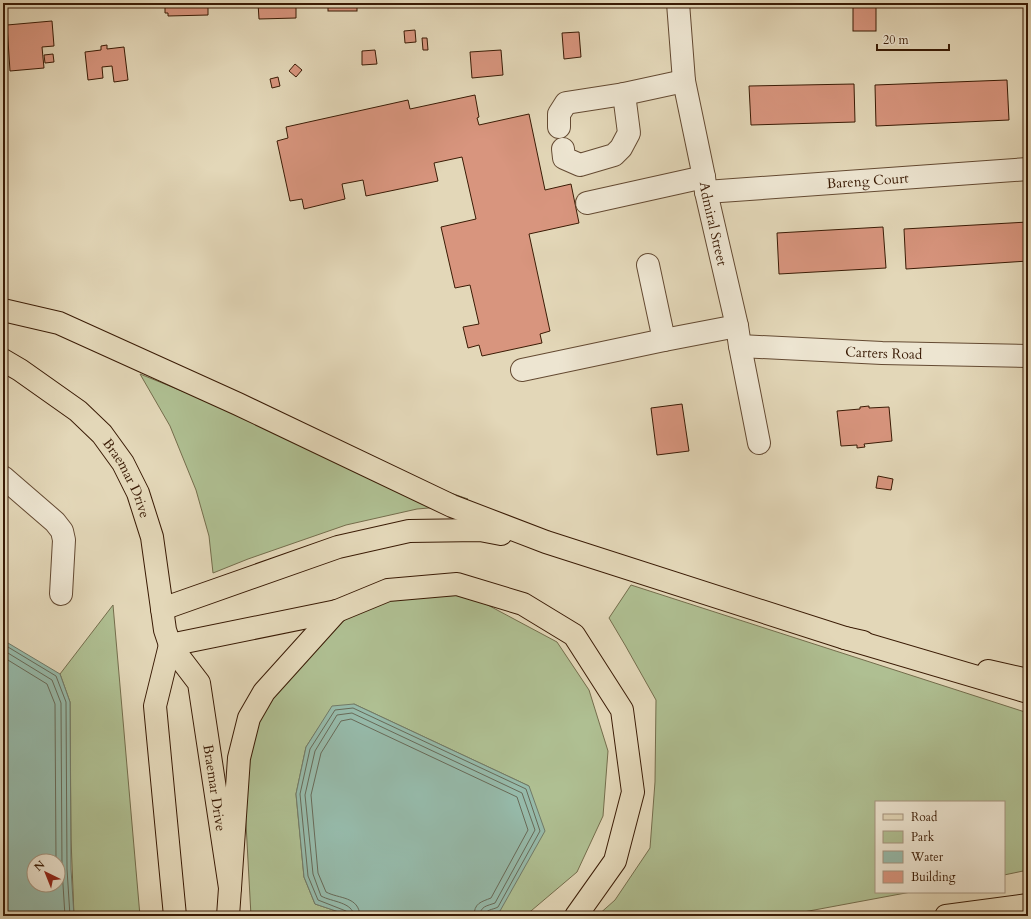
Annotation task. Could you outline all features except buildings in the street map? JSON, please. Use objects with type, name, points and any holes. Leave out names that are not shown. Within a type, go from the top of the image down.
[{"type":"main road","points":[[3,310],[59,323],[238,404],[452,506],[546,542],[845,638],[1028,692]]},
{"type":"main road","name":"Braemar Drive","points":[[3,360],[20,370],[78,411],[102,434],[123,463],[138,493],[152,537],[165,630],[170,645],[199,683],[230,888],[228,916]]},
{"type":"main road","points":[[162,608],[338,547],[409,531],[480,530],[546,542]]},
{"type":"main road","points":[[174,916],[155,706],[170,645],[337,611],[388,590],[457,584],[523,604],[574,635],[622,710],[633,792],[616,861],[576,916]]},
{"type":"main road","points":[[230,888],[238,758],[249,718],[264,692],[337,611]]},
{"type":"main road","points":[[845,638],[1028,680]]},
{"type":"main road","points":[[946,916],[1028,905]]},
{"type":"street","name":"Admiral Street","points":[[678,3],[684,81],[739,336],[759,443]]},
{"type":"street","points":[[559,127],[559,114],[566,103],[624,94],[684,81]]},
{"type":"street","points":[[563,149],[564,158],[580,165],[614,155],[621,148],[629,133],[624,94]]},
{"type":"street","name":"Bareng Court","points":[[587,203],[705,184],[1028,169]]},
{"type":"street","points":[[648,265],[664,340]]},
{"type":"street","name":"Carters Road","points":[[522,370],[664,340],[739,336],[882,353],[1028,356]]},
{"type":"street","points":[[3,477],[55,522],[62,531],[64,540],[61,594]]},
{"type":"green space","points":[[140,374],[338,454],[468,499],[452,506],[417,509],[346,525],[248,559],[213,573],[209,536],[196,490],[170,426]]},
{"type":"green space","points":[[631,585],[1028,713],[1028,870],[1005,875],[1005,801],[875,801],[875,893],[906,893],[782,916],[597,916],[615,900],[650,848],[655,782],[656,700],[609,618]]},
{"type":"green space","points":[[469,595],[557,642],[589,690],[608,751],[603,816],[577,872],[525,916],[482,916],[500,911],[529,786],[354,704],[319,727],[306,747],[296,794],[304,877],[315,904],[351,916],[251,916],[245,805],[246,732],[319,625],[385,598]]},
{"type":"green space","points":[[113,605],[140,916],[74,916],[71,839],[70,702],[60,674]]},
{"type":"water","points":[[3,640],[60,674],[70,702],[71,869],[74,916],[3,916]]},
{"type":"water","points":[[354,704],[529,786],[545,831],[500,911],[482,916],[351,916],[315,904],[304,877],[296,794],[306,747],[332,706]]}]
